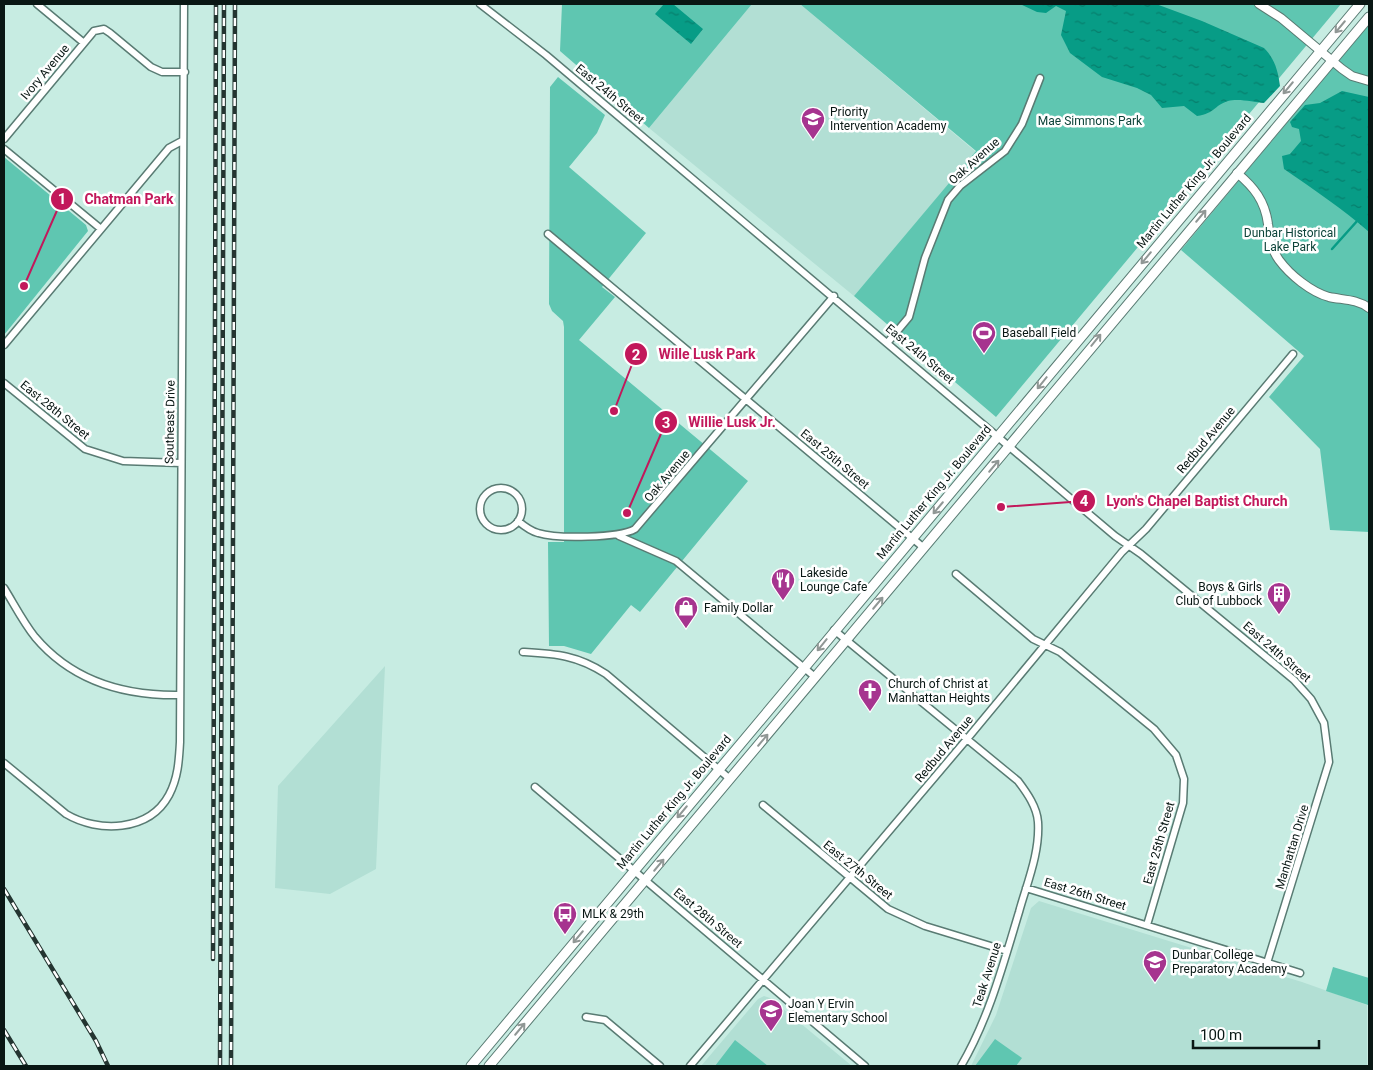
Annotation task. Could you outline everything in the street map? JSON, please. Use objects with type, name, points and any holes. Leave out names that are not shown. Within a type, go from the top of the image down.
[{"type":"main road","name":"Martin Luther King Jr. Boulevard","points":[[471,1066],[718,768],[804,668],[1360,4]]},
{"type":"main road","points":[[489,1066],[1011,446],[1237,172],[1369,16]]},
{"type":"street","points":[[37,4],[84,43],[94,31],[104,29],[150,68],[162,72],[185,72]]},
{"type":"street","name":"Southeast Drive","points":[[4,763],[57,807],[76,820],[101,827],[125,825],[135,822],[163,805],[175,783],[179,762],[180,696],[184,4]]},
{"type":"street","name":"East 24th Street","points":[[480,4],[506,22],[1129,546],[1294,680],[1318,710],[1327,736]]},
{"type":"street","points":[[1259,4],[1281,18],[1352,76],[1369,81]]},
{"type":"street","name":"Ivory Avenue","points":[[4,138],[84,43]]},
{"type":"street","name":"Oak Avenue","points":[[888,342],[909,317],[925,258],[948,200],[960,186],[1005,151],[1022,124],[1040,78]]},
{"type":"street","points":[[4,345],[169,148],[182,141]]},
{"type":"street","points":[[4,149],[101,229]]},
{"type":"street","points":[[1237,172],[1259,194],[1265,207],[1274,252],[1280,262],[1306,285],[1322,294],[1359,302],[1369,308]]},
{"type":"street","name":"East 25th Street","points":[[548,234],[924,548]]},
{"type":"street","name":"Oak Avenue","points":[[518,521],[529,530],[546,535],[619,536],[636,530],[834,296]]},
{"type":"street","name":"Redbud Avenue","points":[[690,1066],[850,879],[1044,644],[1146,529],[1293,354]]},
{"type":"street","name":"East 28th Street","points":[[4,383],[85,449],[123,461],[181,463]]},
{"type":"street","points":[[496,489],[513,492],[521,504],[521,514],[518,521],[505,529],[496,529],[489,526],[480,513],[480,505],[485,496],[496,489]]},
{"type":"street","points":[[619,536],[676,561],[815,678]]},
{"type":"street","name":"East 25th Street","points":[[956,574],[1033,639],[1060,652],[1162,735],[1170,745],[1180,766],[1184,792],[1180,814],[1146,925]]},
{"type":"street","points":[[4,588],[35,637],[58,660],[70,668],[98,683],[116,689],[153,696],[180,696]]},
{"type":"street","name":"East 26th Street","points":[[834,630],[1018,781],[1035,810],[1038,821],[1037,847],[1026,888],[1300,973]]},
{"type":"street","points":[[523,652],[556,654],[588,662],[606,674],[730,779]]},
{"type":"street","name":"Manhattan Drive","points":[[1267,963],[1326,776],[1329,762],[1327,736]]},
{"type":"street","name":"East 28th Street","points":[[535,787],[865,1066]]},
{"type":"street","name":"East 27th Street","points":[[762,805],[888,909],[905,918],[968,941],[1007,951]]},
{"type":"street","name":"Teak Avenue","points":[[961,1066],[983,1026],[1026,888]]},
{"type":"street","points":[[586,1016],[605,1020],[660,1066]]},
{"type":"shaded area","name":"Priority Intervention Academy","points":[[752,4],[800,4],[976,152],[854,296],[649,128]]},
{"type":"shaded area","points":[[385,666],[376,869],[330,894],[275,888],[278,786]]},
{"type":"shaded area","name":"Dunbar College Preparatory Academy","points":[[1039,901],[1302,982],[1367,1005],[1367,1066],[971,1066],[996,1015],[1031,908]]},
{"type":"shaded area","name":"Joan Y Ervin Elementary School","points":[[764,996],[770,998],[852,1066],[701,1066],[758,999]]},
{"type":"green space","points":[[562,4],[752,4],[649,128],[560,51]]},
{"type":"green space","name":"Mae Simmons Park","points":[[800,4],[1341,4],[996,417],[854,296],[976,151]]},
{"type":"green space","name":"Dunbar Historical Lake Park","points":[[1369,24],[1369,532],[1330,530],[1320,449],[1269,397],[1304,356],[1181,250]]},
{"type":"green space","points":[[558,77],[605,115],[597,133],[569,167],[646,233],[602,287],[615,297],[579,340],[748,481],[640,612],[631,605],[591,654],[564,646],[549,646],[548,542],[564,542],[564,327],[563,321],[552,311],[549,304],[550,87]]},
{"type":"green space","points":[[4,157],[86,225],[88,231],[4,335]]},
{"type":"green space","points":[[1333,967],[1369,978],[1369,1066],[1368,1005],[1326,991]]},
{"type":"green space","points":[[995,1039],[1022,1058],[1016,1066],[975,1066]]},
{"type":"green space","points":[[735,1040],[768,1066],[715,1066]]},
{"type":"water","points":[[664,4],[673,4],[703,29],[691,44],[655,14]]},
{"type":"water","points":[[1020,4],[1156,4],[1202,21],[1264,48],[1271,56],[1280,86],[1264,103],[1232,100],[1223,103],[1208,113],[1197,116],[1184,106],[1162,108],[1151,95],[1137,88],[1102,77],[1070,53],[1061,35],[1066,11],[1056,6],[1046,13],[1037,12]]},
{"type":"water","points":[[1342,91],[1369,97],[1369,232],[1338,207],[1284,169],[1282,156],[1290,154],[1301,141],[1299,129],[1292,127],[1290,122],[1305,105],[1320,103]]},
{"type":"waterway","points":[[1332,249],[1358,220]]},
{"type":"railway","points":[[213,959],[216,4]]},
{"type":"railway","points":[[220,1066],[224,4]]},
{"type":"railway","points":[[231,1066],[235,4]]},
{"type":"railway","points":[[4,889],[96,1041],[108,1066]]},
{"type":"railway","points":[[4,1030],[26,1066]]},
{"type":"place","name":"Priority Intervention Academy","points":[[813,140]]},
{"type":"place","name":"Chatman Park","points":[[24,286]]},
{"type":"place","name":"Baseball Field","points":[[984,354]]},
{"type":"place","name":"Wille Lusk Park","points":[[614,411]]},
{"type":"place","name":"Lyon's Chapel Baptist Church","points":[[1001,507]]},
{"type":"place","name":"Willie Lusk Jr.","points":[[627,513]]},
{"type":"place","name":"Lakeside Lounge Cafe","points":[[783,601]]},
{"type":"place","name":"Boys & Girls Club of Lubbock","points":[[1279,615]]},
{"type":"place","name":"Family Dollar","points":[[686,629]]},
{"type":"place","name":"Church of Christ at Manhattan Heights","points":[[870,712]]},
{"type":"place","name":"MLK & 29th","points":[[565,935]]},
{"type":"place","name":"Dunbar College Preparatory Academy","points":[[1155,983]]},
{"type":"place","name":"Joan Y Ervin Elementary School","points":[[771,1032]]}]
